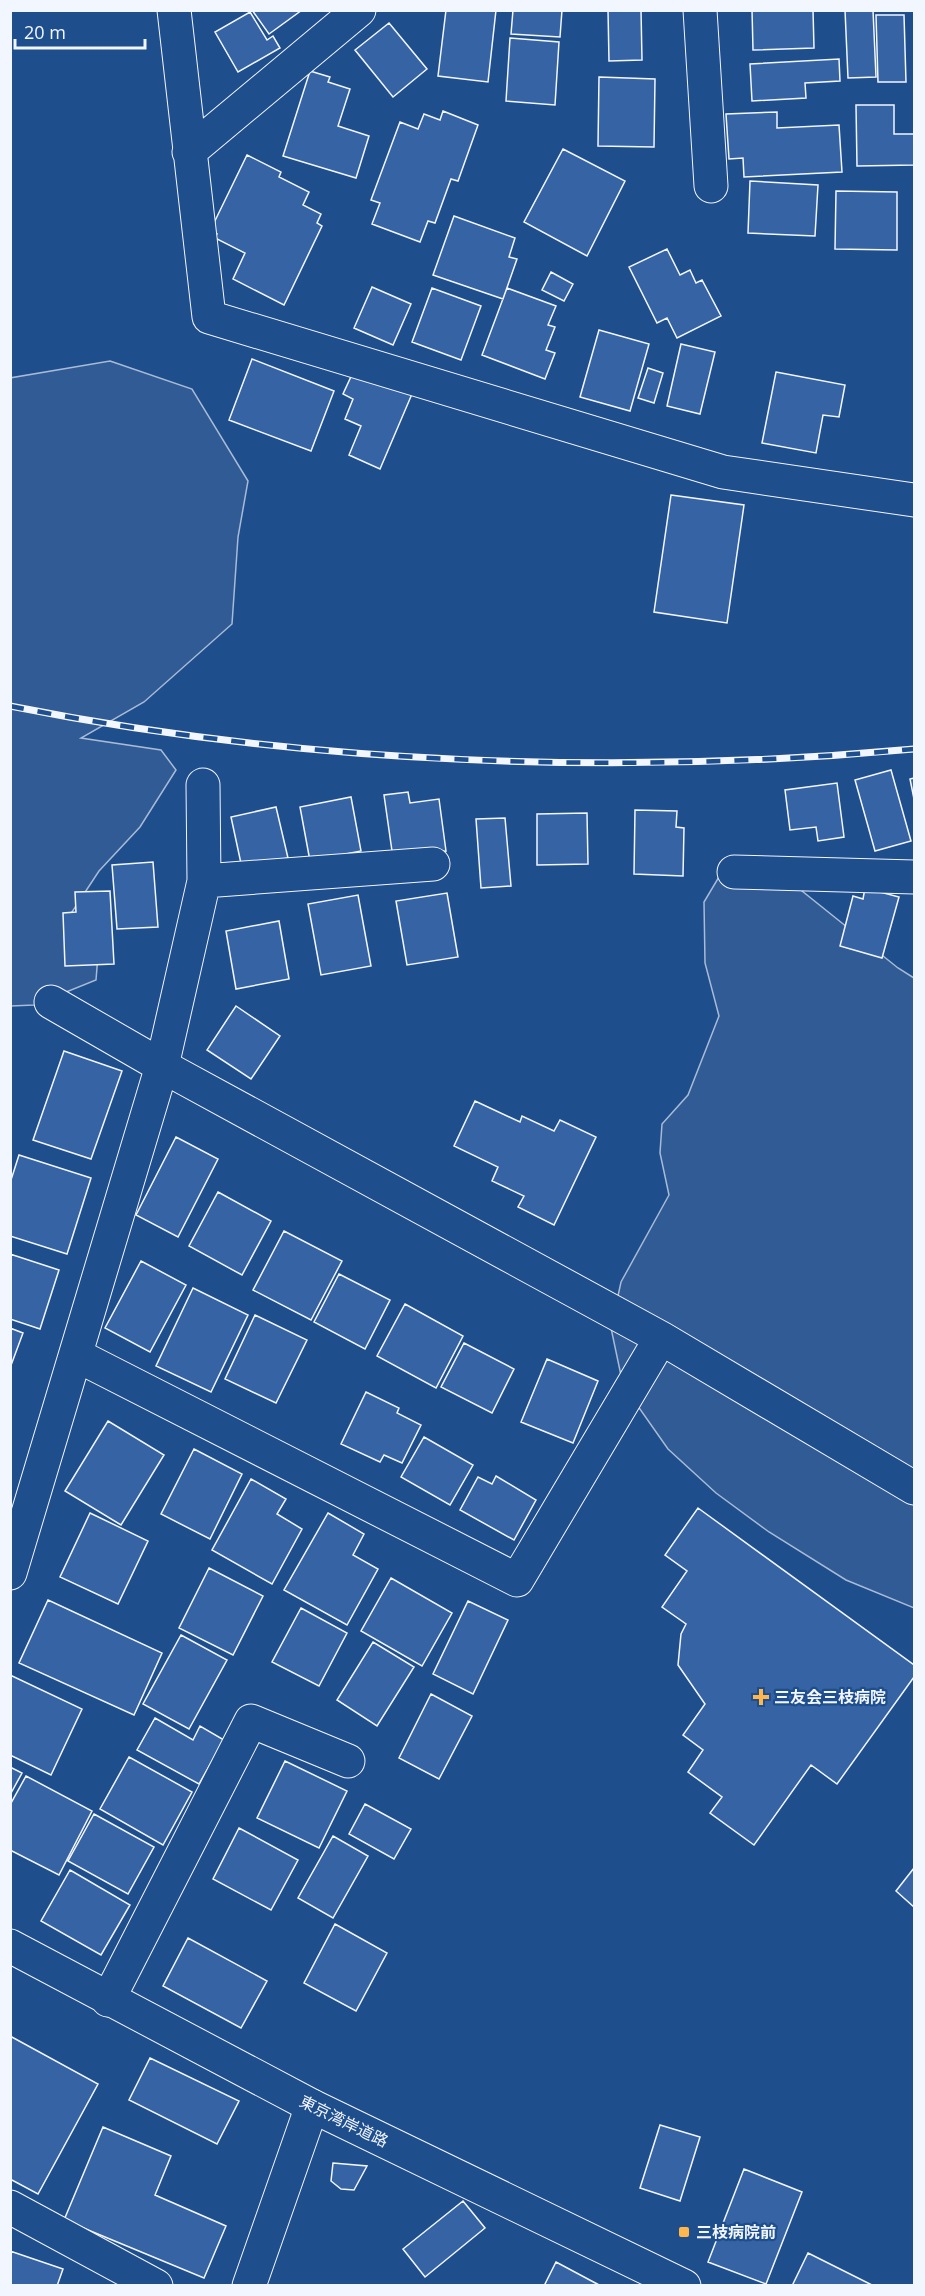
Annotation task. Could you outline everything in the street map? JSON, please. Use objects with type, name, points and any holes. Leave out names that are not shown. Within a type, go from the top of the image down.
[{"type":"main road","points":[[174,10],[209,317],[723,472],[915,500]]},
{"type":"main road","points":[[189,152],[359,10]]},
{"type":"main road","points":[[700,10],[711,186]]},
{"type":"main road","points":[[10,1573],[78,1356],[162,1066],[204,881],[203,785]]},
{"type":"main road","points":[[204,881],[433,864]]},
{"type":"main road","points":[[734,872],[915,877]]},
{"type":"main road","points":[[51,1002],[162,1066],[661,1338],[915,1488]]},
{"type":"main road","points":[[78,1356],[517,1580],[661,1338]]},
{"type":"main road","points":[[108,2000],[251,1721],[348,1761]]},
{"type":"main road","name":"東京湾岸道路","points":[[10,1946],[108,2000],[312,2106],[684,2286]]},
{"type":"main road","points":[[249,2286],[312,2106]]},
{"type":"main road","points":[[10,2207],[156,2286]]},
{"type":"shaded area","points":[[110,361],[192,389],[248,481],[238,537],[232,624],[144,702],[81,738],[161,750],[176,770],[140,827],[99,871],[68,918],[98,955],[96,980],[34,1005],[11,1006],[10,378]]},
{"type":"shaded area","points":[[726,865],[782,875],[898,968],[914,978],[914,1608],[846,1580],[769,1532],[716,1493],[668,1449],[623,1385],[611,1328],[621,1282],[669,1195],[660,1153],[662,1124],[688,1095],[719,1016],[705,963],[704,902]]},
{"type":"building","points":[[252,10],[302,10],[269,34]]},
{"type":"building","points":[[446,10],[496,10],[488,82],[438,76]]},
{"type":"building","points":[[513,10],[562,10],[560,37],[511,34]]},
{"type":"building","points":[[608,10],[641,10],[642,60],[609,61]]},
{"type":"building","points":[[752,10],[813,10],[814,48],[753,50]]},
{"type":"building","points":[[845,10],[873,10],[876,77],[848,78]]},
{"type":"building","points":[[250,12],[267,40],[273,36],[280,48],[238,72],[215,32]]},
{"type":"building","points":[[876,15],[904,15],[906,82],[878,82]]},
{"type":"building","points":[[389,23],[427,69],[393,97],[355,50]]},
{"type":"building","points":[[510,38],[559,42],[555,105],[506,101]]},
{"type":"building","points":[[839,59],[840,81],[805,83],[806,98],[752,101],[750,64]]},
{"type":"building","points":[[310,71],[330,77],[328,82],[350,89],[338,126],[369,136],[356,178],[283,156]]},
{"type":"building","points":[[599,77],[655,79],[654,147],[598,146]]},
{"type":"building","points":[[856,105],[894,105],[894,134],[914,134],[914,165],[857,166]]},
{"type":"building","points":[[443,111],[478,125],[458,181],[451,179],[435,223],[428,221],[420,242],[372,224],[380,203],[371,200],[400,122],[418,129],[424,114],[440,120]]},
{"type":"building","points":[[777,112],[777,128],[839,125],[842,172],[744,177],[743,158],[729,159],[726,114]]},
{"type":"building","points":[[563,149],[625,181],[587,256],[524,222]]},
{"type":"building","points":[[247,155],[281,172],[279,177],[309,192],[303,205],[321,214],[317,223],[322,226],[284,305],[233,279],[245,253],[215,238],[217,234],[210,231]]},
{"type":"building","points":[[750,181],[818,185],[815,236],[748,233]]},
{"type":"building","points":[[836,191],[897,192],[897,250],[835,249]]},
{"type":"building","points":[[454,216],[515,238],[509,257],[517,259],[503,299],[433,275]]},
{"type":"building","points":[[667,249],[680,275],[690,270],[696,283],[702,280],[721,316],[677,338],[667,318],[657,323],[629,267]]},
{"type":"building","points":[[551,272],[573,284],[564,301],[542,290]]},
{"type":"building","points":[[372,287],[411,304],[393,345],[354,328]]},
{"type":"building","points":[[432,288],[481,306],[461,360],[412,342]]},
{"type":"building","points":[[507,288],[556,306],[548,325],[555,327],[546,350],[555,353],[545,379],[482,355]]},
{"type":"building","points":[[599,330],[649,344],[630,411],[580,397]]},
{"type":"building","points":[[681,344],[715,352],[700,414],[667,406]]},
{"type":"building","points":[[252,359],[334,391],[311,451],[229,420]]},
{"type":"building","points":[[355,368],[412,394],[380,469],[349,455],[361,426],[345,419],[353,399],[343,394]]},
{"type":"building","points":[[648,368],[663,373],[654,403],[638,398]]},
{"type":"building","points":[[776,372],[845,385],[839,417],[823,415],[816,453],[762,443]]},
{"type":"building","points":[[671,495],[744,505],[727,623],[654,612]]},
{"type":"building","points":[[891,770],[911,841],[875,851],[855,780]]},
{"type":"building","points":[[914,778],[914,799],[910,779]]},
{"type":"building","points":[[837,783],[844,837],[818,841],[816,827],[790,830],[785,790]]},
{"type":"building","points":[[408,792],[410,803],[439,799],[446,851],[393,858],[384,795]]},
{"type":"building","points":[[351,797],[361,851],[310,861],[300,807]]},
{"type":"building","points":[[276,807],[288,858],[242,868],[231,817]]},
{"type":"building","points":[[635,810],[677,811],[676,827],[684,828],[683,876],[634,874]]},
{"type":"building","points":[[587,813],[588,864],[537,865],[537,814]]},
{"type":"building","points":[[505,818],[511,886],[481,888],[476,819]]},
{"type":"building","points":[[153,862],[158,927],[117,929],[112,865]]},
{"type":"building","points":[[865,888],[899,897],[882,958],[840,946],[853,896],[863,899]]},
{"type":"building","points":[[110,891],[114,964],[65,966],[63,913],[76,912],[75,892]]},
{"type":"building","points":[[447,893],[458,957],[407,965],[396,901]]},
{"type":"building","points":[[358,895],[371,966],[321,975],[308,904]]},
{"type":"building","points":[[279,921],[289,979],[236,989],[226,931]]},
{"type":"building","points":[[236,1006],[280,1036],[251,1079],[207,1050]]},
{"type":"building","points":[[64,1051],[122,1071],[91,1159],[33,1140]]},
{"type":"building","points":[[475,1101],[520,1122],[522,1116],[554,1131],[560,1120],[596,1137],[554,1225],[518,1207],[524,1196],[492,1181],[498,1167],[454,1146]]},
{"type":"building","points":[[176,1137],[218,1159],[178,1237],[136,1215]]},
{"type":"building","points":[[19,1155],[91,1178],[67,1254],[10,1236],[10,1183]]},
{"type":"building","points":[[218,1192],[271,1221],[242,1275],[189,1246]]},
{"type":"building","points":[[284,1231],[342,1261],[311,1320],[253,1290]]},
{"type":"building","points":[[10,1254],[59,1270],[40,1329],[10,1319]]},
{"type":"building","points":[[141,1261],[186,1285],[150,1352],[105,1328]]},
{"type":"building","points":[[339,1274],[390,1300],[365,1349],[314,1322]]},
{"type":"building","points":[[193,1288],[248,1315],[211,1392],[156,1366]]},
{"type":"building","points":[[405,1304],[463,1336],[436,1388],[377,1356]]},
{"type":"building","points":[[255,1315],[307,1340],[276,1403],[225,1379]]},
{"type":"building","points":[[10,1328],[23,1333],[10,1368]]},
{"type":"building","points":[[464,1343],[514,1369],[492,1413],[441,1387]]},
{"type":"building","points":[[547,1359],[598,1381],[573,1443],[521,1422]]},
{"type":"building","points":[[366,1392],[399,1408],[397,1413],[421,1425],[402,1463],[384,1455],[380,1462],[341,1444]]},
{"type":"building","points":[[108,1421],[164,1455],[121,1525],[65,1491]]},
{"type":"building","points":[[424,1437],[473,1465],[450,1505],[401,1477]]},
{"type":"building","points":[[194,1449],[242,1474],[210,1539],[161,1514]]},
{"type":"building","points":[[496,1476],[536,1500],[514,1540],[460,1510],[478,1477],[492,1484]]},
{"type":"building","points":[[251,1479],[286,1499],[277,1514],[302,1529],[272,1584],[212,1550]]},
{"type":"building","points":[[698,1508],[914,1665],[914,1677],[837,1784],[811,1765],[754,1845],[710,1813],[722,1797],[688,1772],[703,1750],[683,1735],[705,1704],[678,1665],[681,1634],[686,1624],[662,1607],[687,1571],[665,1555]]},
{"type":"building","points":[[90,1513],[148,1541],[118,1604],[60,1577]]},
{"type":"building","points":[[328,1513],[364,1534],[353,1555],[378,1569],[347,1625],[284,1590]]},
{"type":"building","points":[[209,1568],[263,1596],[233,1655],[179,1628]]},
{"type":"building","points":[[391,1578],[452,1613],[422,1666],[361,1631]]},
{"type":"building","points":[[48,1600],[162,1653],[134,1715],[19,1663]]},
{"type":"building","points":[[468,1601],[508,1620],[473,1694],[433,1674]]},
{"type":"building","points":[[301,1608],[347,1633],[319,1686],[272,1662]]},
{"type":"building","points":[[181,1635],[227,1660],[189,1729],[143,1704]]},
{"type":"building","points":[[373,1642],[414,1667],[377,1726],[337,1700]]},
{"type":"building","points":[[10,1675],[82,1709],[51,1775],[10,1755]]},
{"type":"building","points":[[431,1694],[472,1716],[439,1779],[399,1758]]},
{"type":"building","points":[[155,1718],[193,1740],[200,1726],[224,1740],[199,1784],[137,1750]]},
{"type":"building","points":[[129,1757],[192,1792],[163,1845],[100,1809]]},
{"type":"building","points":[[285,1761],[347,1791],[319,1848],[257,1818]]},
{"type":"building","points":[[10,1767],[22,1773],[10,1795]]},
{"type":"building","points":[[26,1776],[92,1811],[59,1875],[10,1850],[10,1805]]},
{"type":"building","points":[[365,1804],[411,1829],[394,1859],[349,1834]]},
{"type":"building","points":[[94,1814],[154,1847],[128,1894],[68,1861]]},
{"type":"building","points":[[239,1828],[298,1860],[271,1910],[213,1879]]},
{"type":"building","points":[[333,1836],[368,1856],[333,1918],[298,1898]]},
{"type":"building","points":[[914,1868],[914,1907],[896,1891]]},
{"type":"building","points":[[70,1870],[130,1905],[101,1955],[41,1921]]},
{"type":"building","points":[[335,1924],[387,1953],[356,2011],[304,1983]]},
{"type":"building","points":[[188,1938],[267,1981],[241,2028],[163,1986]]},
{"type":"building","points":[[10,2036],[98,2084],[38,2194],[10,2179]]},
{"type":"building","points":[[150,2058],[239,2101],[217,2144],[129,2100]]},
{"type":"building","points":[[660,2125],[700,2137],[680,2201],[640,2188]]},
{"type":"building","points":[[103,2127],[171,2156],[155,2195],[226,2226],[204,2278],[64,2220]]},
{"type":"building","points":[[333,2163],[367,2166],[354,2190],[341,2189],[331,2181]]},
{"type":"building","points":[[744,2169],[802,2192],[766,2284],[708,2262]]},
{"type":"building","points":[[463,2201],[485,2228],[425,2277],[403,2249]]},
{"type":"building","points":[[10,2251],[63,2269],[57,2286],[10,2286]]},
{"type":"building","points":[[808,2253],[872,2285],[872,2286],[792,2286]]},
{"type":"building","points":[[556,2262],[601,2286],[544,2286]]},
{"type":"railway","points":[[10,706],[121,726],[233,741],[347,752],[461,759],[575,763],[689,762],[914,749]]},
{"type":"place","name":"三友会三枝病院","points":[[761,1697]]},
{"type":"place","name":"三枝病院前","points":[[684,2232]]}]
